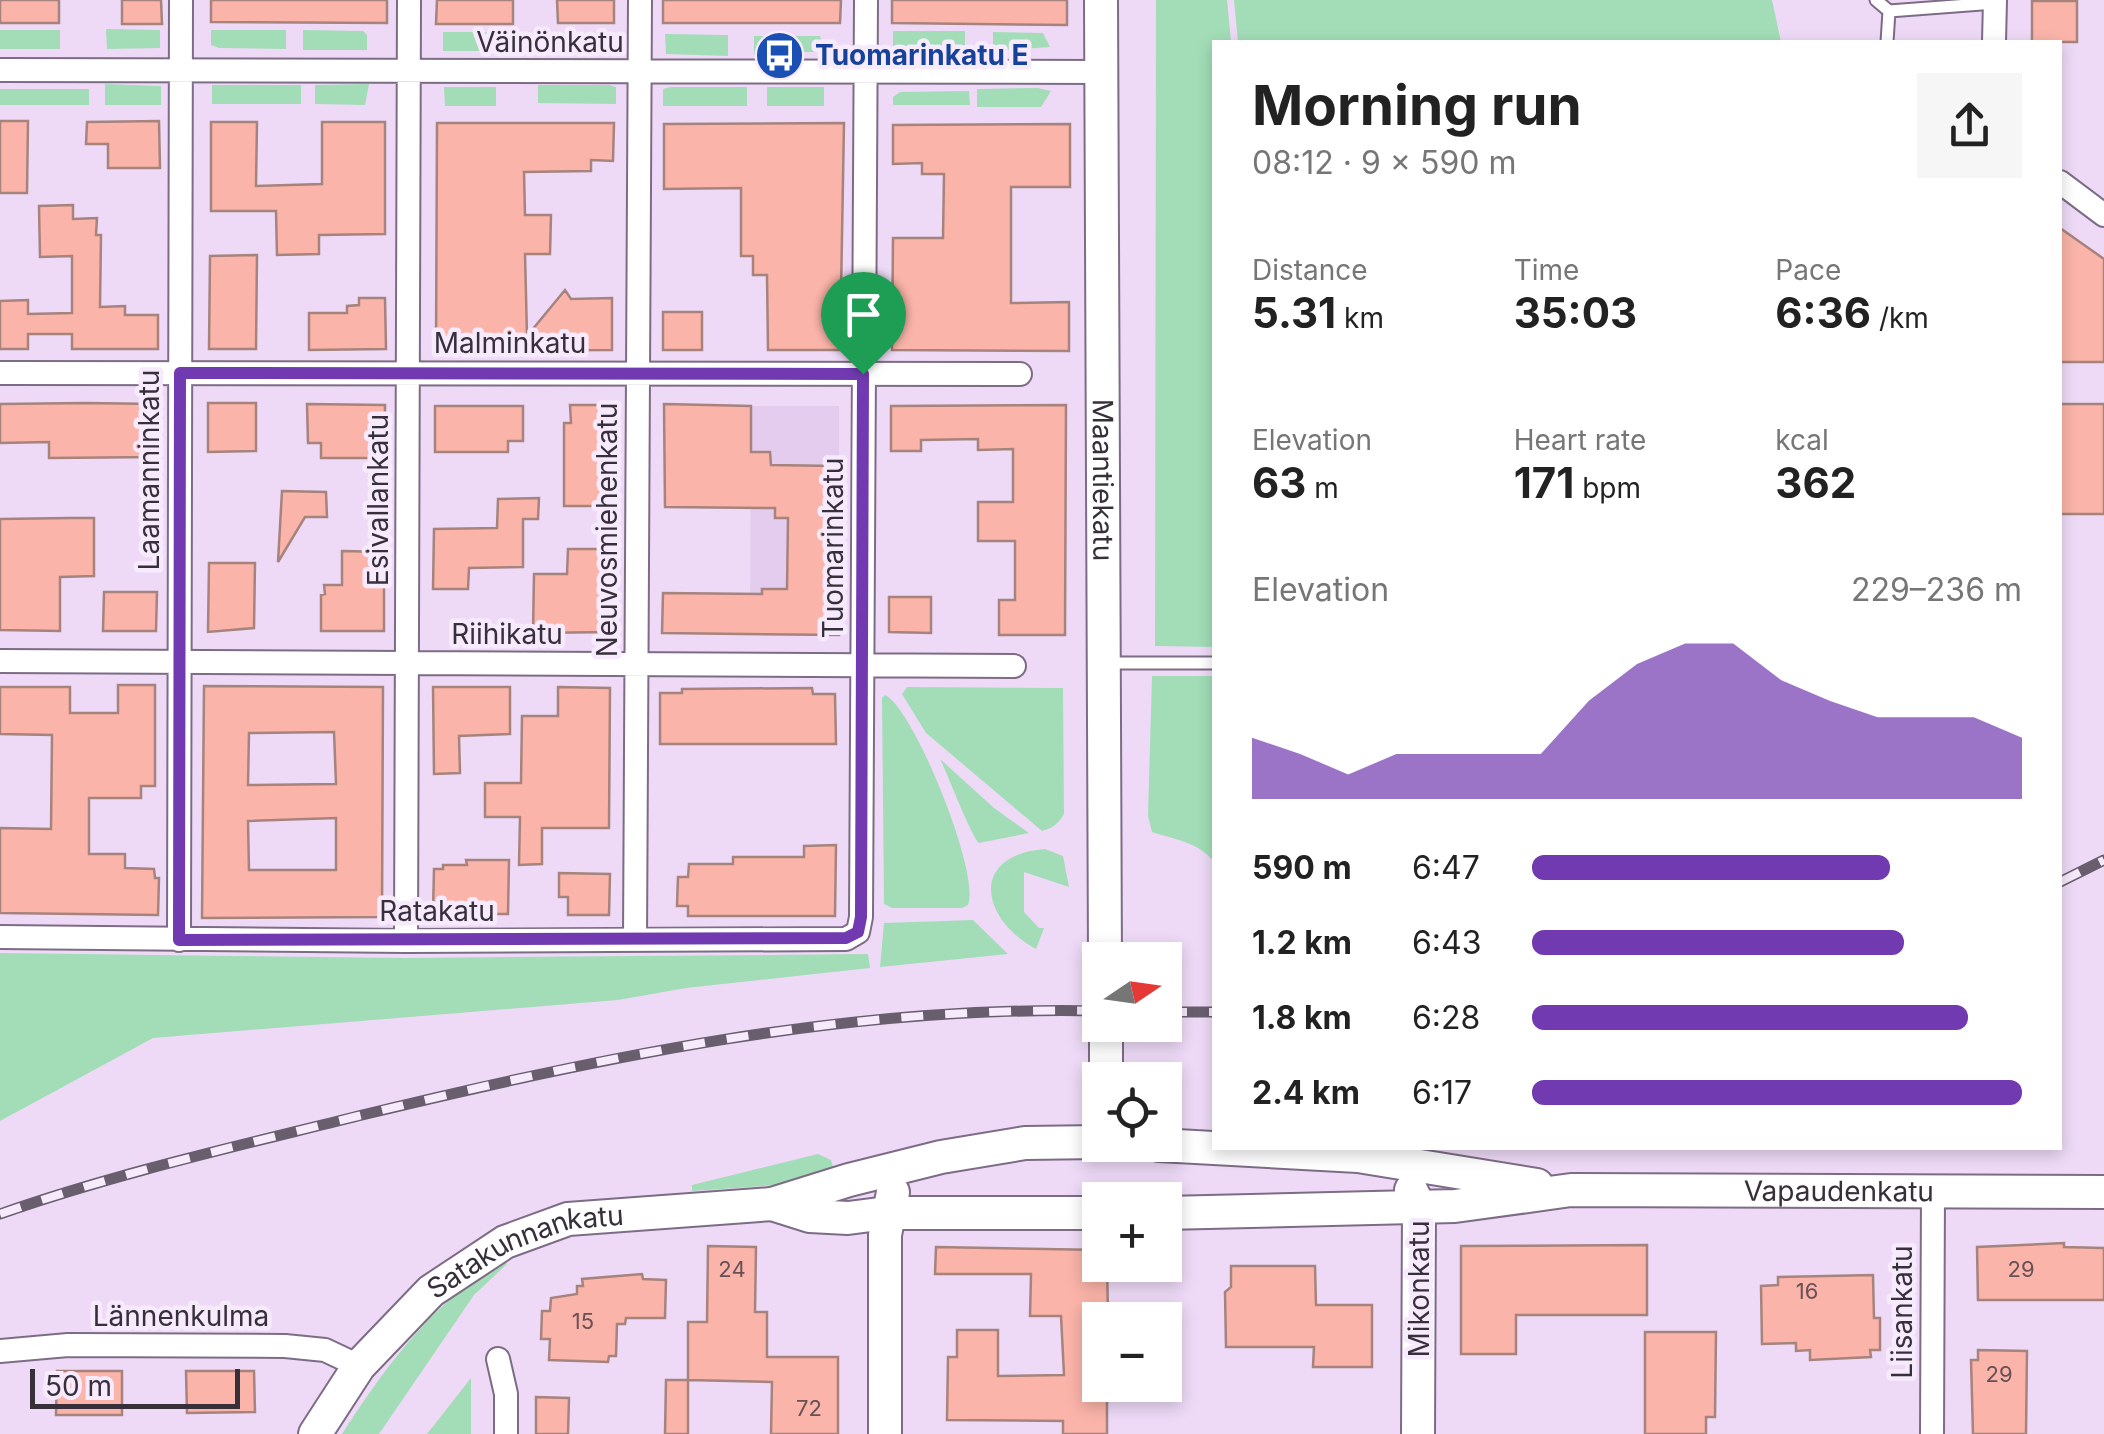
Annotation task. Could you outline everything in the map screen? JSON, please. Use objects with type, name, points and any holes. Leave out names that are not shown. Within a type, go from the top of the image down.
[{"type":"street","name":"Laamanninkatu","points":[[179,940],[181,0]]},
{"type":"street","name":"Esivallankatu","points":[[406,941],[409,0]]},
{"type":"street","name":"Neuvosmiehenkatu","points":[[635,940],[640,0]]},
{"type":"street","name":"Tuomarinkatu","points":[[861,917],[866,0]]},
{"type":"street","name":"Maantiekatu","points":[[1101,0],[1105,942]]},
{"type":"street","points":[[1994,40],[1995,2]]},
{"type":"street","name":"Väinönkatu","points":[[0,70],[1100,72]]},
{"type":"street","points":[[2062,184],[2104,215]]},
{"type":"street","name":"Malminkatu","points":[[0,373],[1020,374]]},
{"type":"street","name":"Riihikatu","points":[[0,661],[1014,666]]},
{"type":"street","name":"Ratakatu","points":[[0,937],[406,941],[846,938],[858,932],[861,917]]},
{"type":"street","points":[[885,1434],[887,1214],[898,1180],[914,1166],[941,1158],[1025,1143],[1082,1142]]},
{"type":"street","name":"Vapaudenkatu","points":[[1182,1146],[1212,1148]]},
{"type":"street","name":"Vapaudenkatu","points":[[1249,1150],[1358,1156],[1572,1190]]},
{"type":"street","name":"Mikonkatu","points":[[1378,1161],[1406,1182],[1419,1206],[1418,1434]]},
{"type":"street","name":"Satakunnankatu","points":[[311,1434],[359,1366],[432,1292],[506,1242],[568,1219],[772,1204],[849,1180],[914,1166]]},
{"type":"street","name":"Vapaudenkatu","points":[[1182,1213],[1456,1206],[1572,1190],[2104,1192]]},
{"type":"street","name":"Liisankatu","points":[[1932,1434],[1933,1191]]},
{"type":"street","name":"Satakunnankatu","points":[[772,1204],[810,1216],[887,1214]]},
{"type":"street","points":[[887,1214],[1082,1213]]},
{"type":"street","name":"Lännenkulma","points":[[0,1351],[68,1345],[285,1346],[325,1350],[359,1366]]},
{"type":"street","points":[[498,1359],[506,1394],[506,1434]]},
{"type":"lane","points":[[1876,0],[1890,11],[1995,2]]},
{"type":"lane","points":[[1886,40],[1890,11]]},
{"type":"lane","points":[[1103,663],[1212,663]]},
{"type":"shaded area","points":[[751,406],[839,406],[839,635],[750,633]]},
{"type":"green space","points":[[1156,0],[1227,0],[1231,40],[1212,40],[1212,647],[1155,646]]},
{"type":"green space","points":[[1234,0],[1772,0],[1781,40],[1238,40]]},
{"type":"green space","points":[[106,29],[160,30],[160,48],[107,49]]},
{"type":"green space","points":[[0,30],[60,30],[60,49],[0,49]]},
{"type":"green space","points":[[211,30],[286,30],[286,49],[219,48],[211,45]]},
{"type":"green space","points":[[303,30],[363,31],[367,35],[367,50],[303,50]]},
{"type":"green space","points":[[893,31],[965,31],[965,50],[893,50]]},
{"type":"green space","points":[[443,32],[511,32],[511,51],[443,51]]},
{"type":"green space","points":[[551,32],[614,32],[613,49],[550,51]]},
{"type":"green space","points":[[993,32],[1043,33],[1050,47],[993,51]]},
{"type":"green space","points":[[665,34],[728,35],[728,56],[666,54]]},
{"type":"green space","points":[[754,36],[820,36],[824,52],[754,55]]},
{"type":"green space","points":[[105,84],[161,86],[161,105],[105,105]]},
{"type":"green space","points":[[369,84],[365,105],[315,104],[315,85]]},
{"type":"green space","points":[[212,85],[301,85],[301,104],[212,104]]},
{"type":"green space","points":[[538,85],[609,85],[616,87],[616,104],[538,103]]},
{"type":"green space","points":[[444,87],[496,87],[496,106],[445,106]]},
{"type":"green space","points":[[747,87],[747,106],[663,106],[663,89]]},
{"type":"green space","points":[[767,87],[824,87],[824,106],[767,106]]},
{"type":"green space","points":[[0,89],[89,89],[89,105],[0,105]]},
{"type":"green space","points":[[977,89],[1051,91],[1041,107],[977,107]]},
{"type":"green space","points":[[969,91],[970,105],[893,105],[893,97],[900,92]]},
{"type":"green space","points":[[1152,676],[1212,676],[1212,860],[1194,846],[1152,832],[1148,816]]},
{"type":"green space","points":[[907,687],[1063,688],[1064,814],[1060,820],[1042,831],[926,733],[902,694]]},
{"type":"green space","points":[[885,695],[912,729],[955,828],[969,888],[968,905],[962,908],[892,908],[884,904]]},
{"type":"green space","points":[[940,759],[994,808],[1029,833],[979,843]]},
{"type":"green space","points":[[1045,849],[1063,856],[1069,887],[1024,872],[1024,912],[1039,928],[1044,928],[1036,949],[1003,922],[991,890],[994,875],[1004,863],[1020,854]]},
{"type":"green space","points":[[973,920],[1008,954],[880,967],[884,923]]},
{"type":"green space","points":[[0,953],[405,958],[868,954],[870,968],[686,988],[618,1000],[153,1038],[0,1121]]},
{"type":"green space","points":[[818,1154],[831,1160],[835,1173],[777,1185],[692,1191],[692,1185]]},
{"type":"green space","points":[[505,1260],[507,1264],[474,1295],[379,1434],[342,1434],[376,1384],[433,1315]]},
{"type":"green space","points":[[471,1378],[471,1434],[427,1434]]},
{"type":"building","points":[[0,0],[59,0],[59,23],[0,23]]},
{"type":"building","points":[[122,0],[161,0],[162,24],[122,24]]},
{"type":"building","points":[[211,0],[387,0],[387,23],[211,22]]},
{"type":"building","points":[[437,0],[513,0],[513,24],[436,24]]},
{"type":"building","points":[[557,0],[614,0],[614,23],[558,23]]},
{"type":"building","points":[[663,0],[841,0],[840,23],[663,23]]},
{"type":"building","points":[[892,0],[1067,0],[1067,25],[892,23]]},
{"type":"building","points":[[2032,1],[2077,1],[2077,42],[2032,40]]},
{"type":"building","points":[[0,121],[28,121],[27,193],[0,193]]},
{"type":"building","points":[[159,121],[160,168],[108,168],[108,144],[86,144],[87,122]]},
{"type":"building","points":[[211,122],[257,122],[256,186],[322,184],[322,122],[385,122],[385,234],[319,235],[319,254],[277,255],[276,211],[211,211]]},
{"type":"building","points":[[437,123],[614,123],[613,161],[591,160],[591,171],[524,172],[525,215],[551,215],[550,254],[525,254],[527,336],[565,290],[571,299],[612,298],[612,350],[436,351]]},
{"type":"building","points":[[844,123],[840,350],[768,350],[767,275],[753,275],[753,256],[741,256],[741,188],[664,189],[664,124]]},
{"type":"building","points":[[1070,124],[1070,187],[1011,187],[1011,303],[1069,302],[1069,351],[892,350],[893,238],[943,238],[944,174],[922,174],[922,163],[893,164],[893,125]]},
{"type":"building","points":[[73,205],[73,219],[97,218],[96,235],[101,235],[100,307],[125,306],[125,315],[158,315],[158,349],[72,349],[72,334],[28,334],[28,349],[0,349],[0,301],[28,300],[28,314],[72,313],[72,256],[40,257],[39,206]]},
{"type":"building","points":[[2062,229],[2104,259],[2104,362],[2062,362]]},
{"type":"building","points":[[257,255],[256,349],[209,349],[210,256]]},
{"type":"building","points":[[359,298],[385,298],[386,349],[309,350],[309,313],[347,313],[347,306],[359,305]]},
{"type":"building","points":[[663,312],[702,312],[702,350],[663,350]]},
{"type":"building","points":[[208,403],[256,403],[256,451],[208,452]]},
{"type":"building","points":[[0,404],[158,404],[159,457],[49,458],[49,442],[0,443]]},
{"type":"building","points":[[307,404],[385,405],[385,443],[374,443],[374,458],[321,458],[321,443],[308,443]]},
{"type":"building","points":[[664,404],[751,406],[751,452],[770,452],[771,465],[835,466],[836,477],[840,478],[839,635],[662,633],[663,593],[762,594],[762,589],[787,589],[788,518],[775,518],[775,508],[665,507]]},
{"type":"building","points":[[2062,404],[2104,404],[2104,514],[2062,514]]},
{"type":"building","points":[[570,405],[613,405],[613,506],[564,506],[564,423],[571,423]]},
{"type":"building","points":[[1066,405],[1065,635],[999,635],[999,600],[1015,600],[1015,541],[978,541],[978,502],[1013,502],[1013,449],[978,450],[978,439],[921,440],[921,451],[891,451],[891,406]]},
{"type":"building","points":[[435,406],[523,406],[523,441],[508,441],[508,452],[435,452]]},
{"type":"building","points":[[282,491],[326,492],[327,517],[305,517],[278,562]]},
{"type":"building","points":[[539,498],[538,519],[523,519],[523,567],[469,568],[468,589],[433,589],[434,529],[497,528],[498,499]]},
{"type":"building","points":[[94,518],[94,576],[60,577],[60,631],[0,630],[0,519]]},
{"type":"building","points":[[568,549],[612,549],[611,632],[533,633],[534,574],[567,574]]},
{"type":"building","points":[[342,551],[384,552],[384,631],[321,631],[321,595],[325,594],[324,585],[342,585]]},
{"type":"building","points":[[209,563],[255,563],[254,628],[208,632]]},
{"type":"building","points":[[104,592],[157,592],[156,631],[103,631]]},
{"type":"building","points":[[889,597],[931,597],[931,633],[889,632]]},
{"type":"building","points":[[118,685],[155,685],[155,786],[141,786],[141,798],[89,798],[89,854],[125,854],[125,868],[154,869],[155,878],[159,878],[158,915],[0,913],[0,828],[51,829],[52,735],[0,734],[0,687],[70,687],[70,713],[118,713]]},
{"type":"building","points":[[204,686],[383,687],[382,917],[202,918]],"holes":[[[334,732],[336,784],[248,785],[249,733]],[[336,818],[336,870],[249,870],[248,821]]]},
{"type":"building","points":[[433,687],[510,687],[510,734],[459,736],[460,773],[434,774]]},
{"type":"building","points":[[558,687],[610,688],[609,828],[542,828],[542,864],[519,865],[520,817],[485,817],[485,783],[521,783],[522,716],[558,716]]},
{"type":"building","points":[[812,688],[813,694],[835,694],[836,744],[660,744],[660,693],[682,693],[682,689]]},
{"type":"building","points":[[836,845],[835,916],[688,916],[688,906],[677,906],[678,877],[688,877],[689,864],[733,864],[733,857],[804,857],[804,846]]},
{"type":"building","points":[[466,860],[509,860],[508,914],[433,911],[434,869],[467,865]]},
{"type":"building","points":[[559,873],[610,874],[609,915],[568,915],[568,897],[559,897]]},
{"type":"building","points":[[2064,1243],[2064,1247],[2104,1248],[2104,1300],[1978,1300],[1977,1247]]},
{"type":"building","points":[[1647,1245],[1647,1315],[1516,1315],[1516,1354],[1461,1354],[1461,1246]]},
{"type":"building","points":[[708,1246],[756,1247],[755,1312],[767,1312],[767,1357],[838,1357],[838,1434],[771,1434],[772,1382],[688,1380],[688,1322],[707,1322]]},
{"type":"building","points":[[936,1247],[1082,1250],[1082,1282],[1107,1282],[1108,1302],[1082,1302],[1082,1402],[1107,1402],[1107,1434],[1063,1434],[1063,1421],[947,1420],[948,1357],[957,1357],[957,1330],[998,1330],[998,1376],[1064,1375],[1061,1316],[1030,1316],[1031,1274],[935,1274]]},
{"type":"building","points":[[1231,1266],[1315,1266],[1316,1305],[1372,1305],[1372,1367],[1313,1367],[1314,1347],[1226,1347],[1225,1292],[1231,1287]]},
{"type":"building","points":[[642,1274],[643,1279],[666,1280],[665,1318],[626,1318],[625,1324],[617,1324],[616,1356],[609,1356],[608,1362],[549,1360],[550,1339],[541,1339],[542,1311],[550,1311],[551,1298],[577,1294],[577,1286],[583,1286],[582,1279]]},
{"type":"building","points":[[1873,1275],[1874,1318],[1880,1318],[1880,1350],[1870,1350],[1871,1357],[1810,1360],[1810,1350],[1796,1351],[1796,1343],[1762,1344],[1761,1286],[1778,1285],[1778,1277]]},
{"type":"building","points":[[1645,1332],[1716,1332],[1715,1417],[1706,1417],[1706,1434],[1645,1434]]},
{"type":"building","points":[[1978,1350],[2027,1351],[2026,1434],[1973,1434],[1971,1360],[1978,1360]]},
{"type":"building","points":[[57,1371],[122,1371],[122,1415],[56,1415]]},
{"type":"building","points":[[186,1371],[254,1371],[255,1412],[187,1413]]},
{"type":"building","points":[[666,1380],[688,1380],[688,1434],[665,1434]]},
{"type":"building","points":[[536,1397],[569,1398],[568,1434],[536,1434]]},
{"type":"railway","points":[[2062,881],[2104,860]]},
{"type":"railway","points":[[0,1214],[223,1149],[449,1094],[633,1055],[819,1026],[1006,1011],[1082,1011]]},
{"type":"railway","points":[[1182,1012],[1212,1012]]},
{"type":"place","name":"Tuomarinkatu E","points":[[780,55]]},
{"type":"route","points":[[180,373],[863,374],[858,932],[846,938],[179,940],[180,373]]}]
